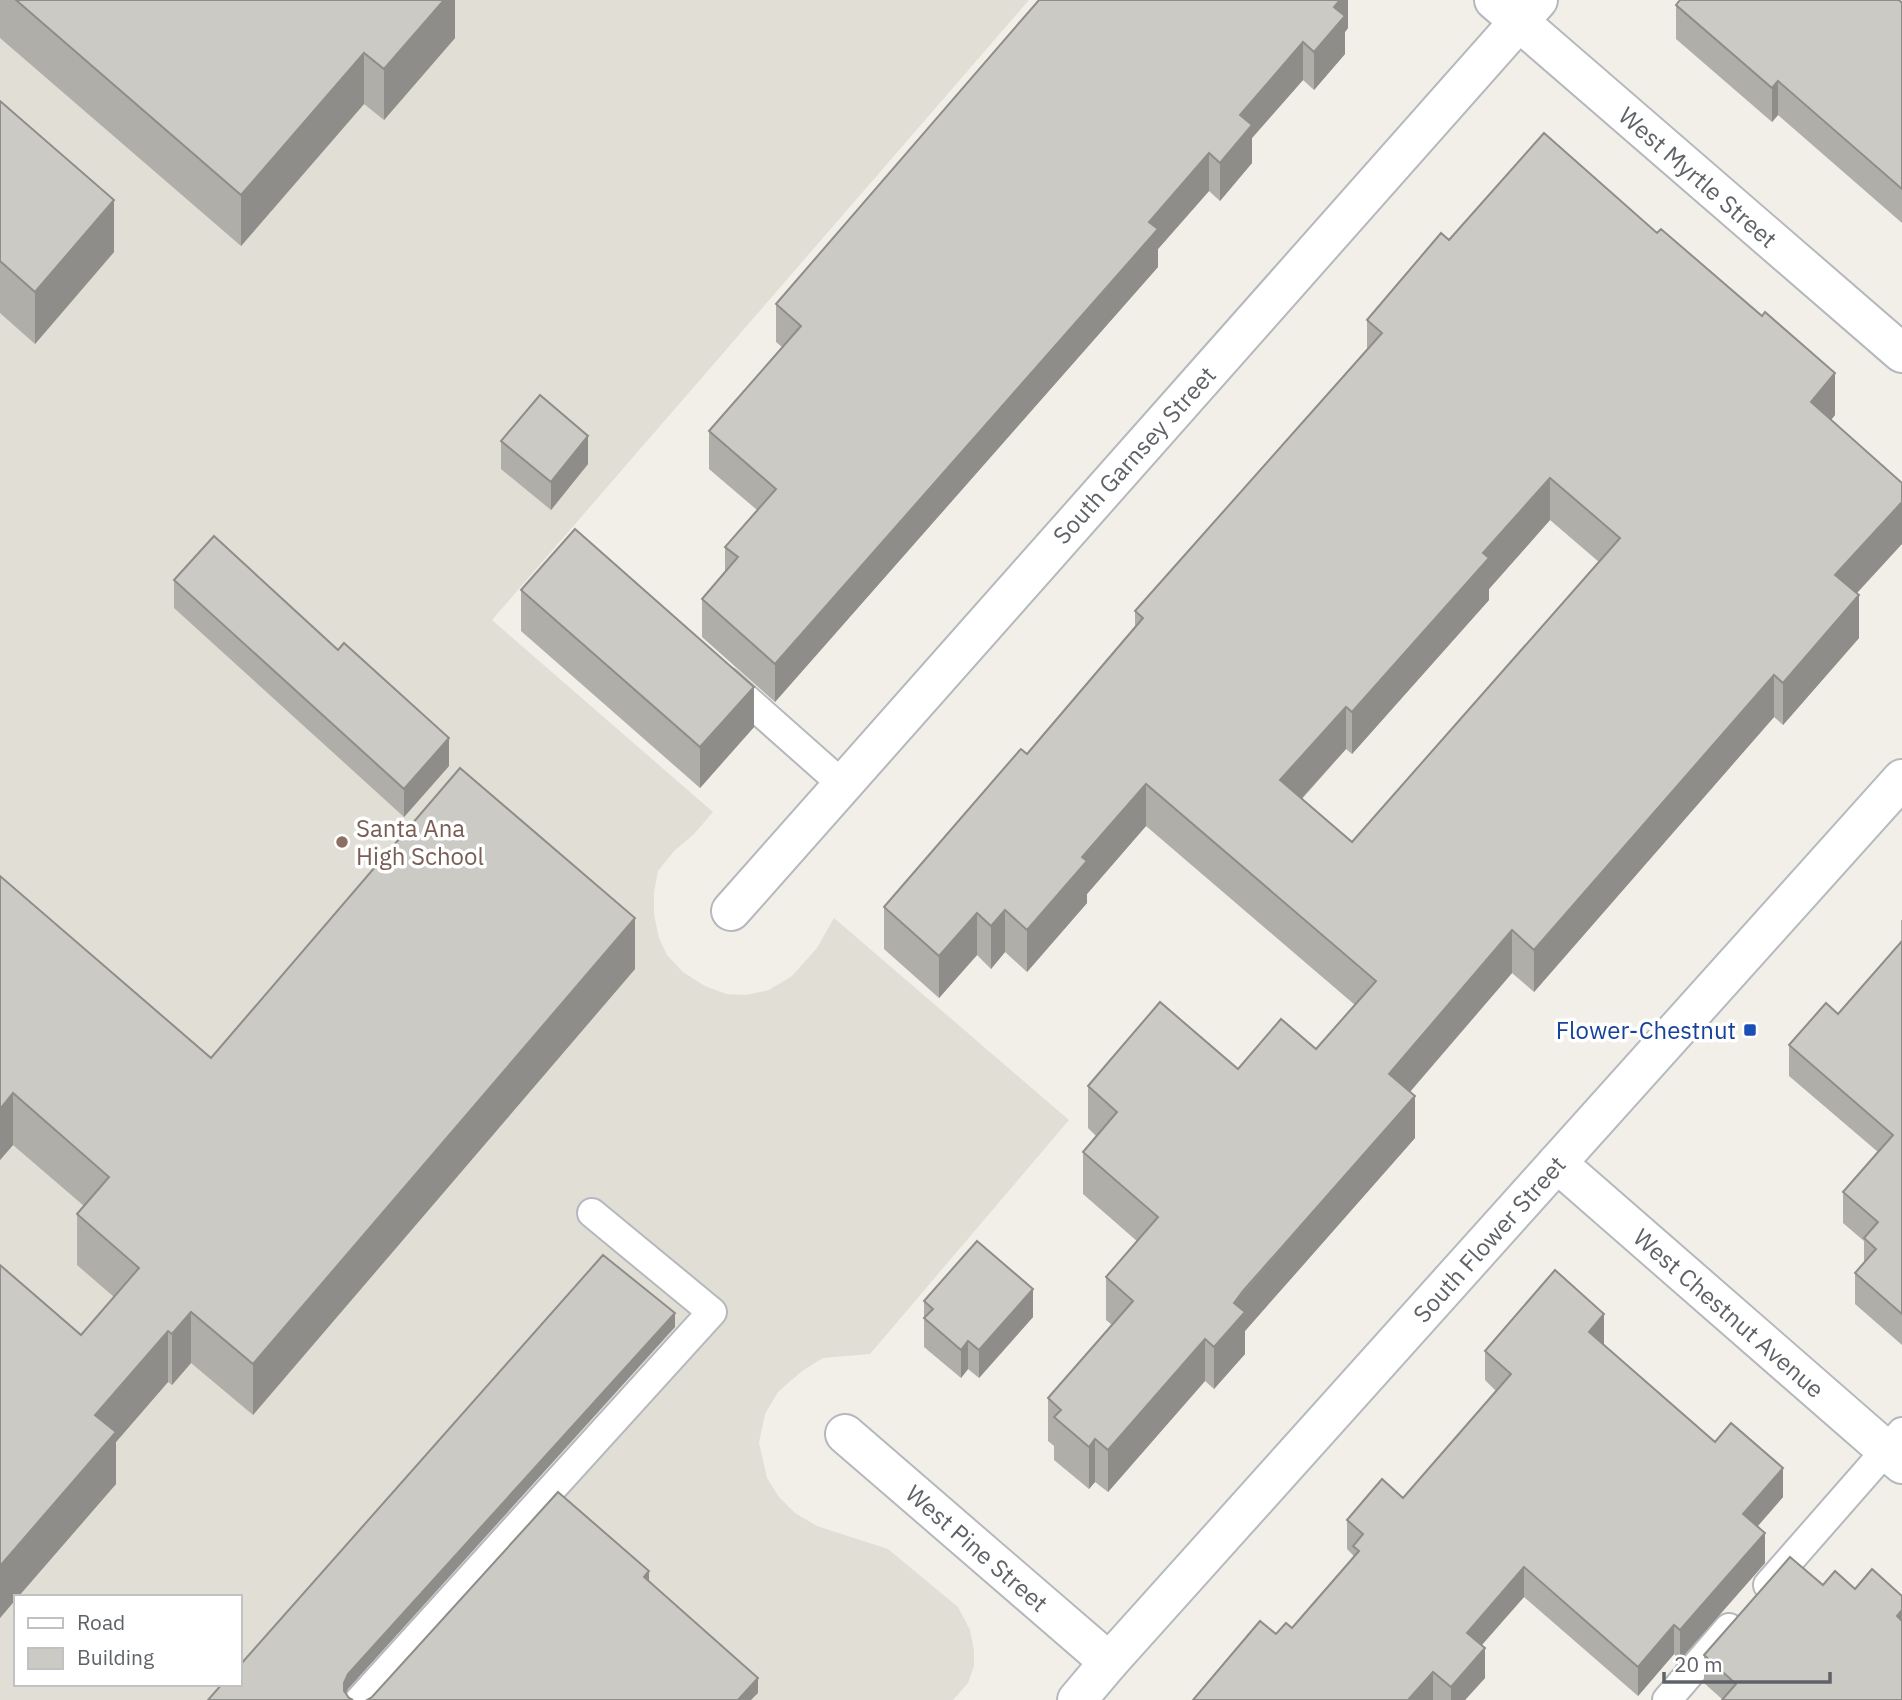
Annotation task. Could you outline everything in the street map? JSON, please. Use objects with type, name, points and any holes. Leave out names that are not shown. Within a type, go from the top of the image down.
[{"type":"street","name":"West Myrtle Street","points":[[1517,7],[1902,354]]},
{"type":"street","name":"South Garnsey Street","points":[[731,911],[1517,7]]},
{"type":"street","name":"South Flower Street","points":[[1077,1700],[1108,1662],[1902,779]]},
{"type":"street","name":"West Chestnut Avenue","points":[[1557,1163],[1897,1449]]},
{"type":"street","name":"West Pine Street","points":[[845,1434],[1108,1662]]},
{"type":"lane","points":[[709,666],[842,784]]},
{"type":"lane","points":[[360,1700],[712,1312],[592,1213]]},
{"type":"lane","points":[[1667,1700],[1897,1449]]},
{"type":"shaded area","name":"Santa Ana High School","points":[[0,0],[1029,0],[492,620],[713,812],[658,871],[654,892],[654,915],[659,938],[667,955],[683,972],[705,986],[726,994],[746,995],[769,990],[792,976],[817,948],[834,918],[1069,1120],[870,1354],[823,1358],[802,1371],[778,1392],[765,1414],[759,1443],[767,1478],[779,1497],[795,1513],[817,1526],[888,1549],[958,1607],[970,1630],[974,1666],[968,1683],[953,1700],[0,1700]]},
{"type":"building","points":[[16,0],[444,0],[384,69],[364,53],[241,195]]},
{"type":"building","points":[[1039,0],[1340,0],[1334,7],[1345,16],[1314,52],[1303,42],[1240,115],[1252,125],[1220,163],[1209,153],[1149,222],[1158,229],[775,664],[702,599],[738,557],[725,547],[776,489],[709,431],[801,326],[776,304]]},
{"type":"building","points":[[1680,0],[1899,0],[1902,3],[1902,189],[1778,81],[1772,88],[1676,5]]},
{"type":"building","points":[[0,101],[114,200],[35,292],[0,261]]},
{"type":"building","points":[[1544,133],[1657,233],[1661,229],[1762,316],[1765,312],[1835,373],[1811,402],[1902,483],[1902,502],[1835,575],[1859,595],[1783,683],[1774,675],[1534,950],[1512,930],[1389,1074],[1415,1096],[1243,1291],[1234,1303],[1245,1312],[1214,1347],[1205,1339],[1108,1450],[1095,1439],[1089,1447],[1054,1417],[1061,1410],[1048,1398],[1133,1301],[1106,1277],[1158,1217],[1083,1152],[1117,1112],[1088,1086],[1160,1002],[1238,1069],[1281,1019],[1316,1049],[1376,981],[1146,784],[1082,857],[1087,861],[1027,930],[1005,910],[991,926],[977,913],[939,956],[884,907],[1019,751],[1021,749],[1027,754],[1143,618],[1135,611],[1382,333],[1367,320],[1441,233],[1449,240]],"holes":[[[1550,478],[1620,538],[1352,842],[1280,780],[1346,707],[1352,712],[1489,558],[1483,553]]]},
{"type":"building","points":[[540,395],[588,436],[551,482],[501,441]]},
{"type":"building","points":[[575,529],[754,687],[700,747],[521,590]]},
{"type":"building","points":[[214,536],[338,650],[344,643],[449,738],[404,789],[174,580]]},
{"type":"building","points":[[460,768],[635,918],[253,1364],[191,1312],[172,1334],[168,1331],[95,1415],[116,1432],[0,1566],[0,1265],[81,1335],[139,1268],[77,1214],[109,1177],[13,1093],[0,1109],[0,876],[211,1058]]},
{"type":"building","points":[[1902,941],[1902,1314],[1855,1273],[1876,1249],[1864,1238],[1878,1222],[1843,1192],[1893,1135],[1789,1045],[1826,1003],[1838,1014]]},
{"type":"building","points":[[977,1241],[1033,1289],[979,1350],[968,1341],[961,1350],[924,1318],[933,1309],[924,1301]]},
{"type":"building","points":[[603,1255],[675,1313],[348,1674],[344,1691],[353,1700],[208,1700],[220,1686],[242,1686],[242,1663]]},
{"type":"building","points":[[1555,1270],[1604,1314],[1589,1332],[1715,1442],[1731,1423],[1783,1468],[1743,1514],[1765,1533],[1680,1630],[1674,1625],[1638,1667],[1524,1567],[1467,1633],[1485,1648],[1451,1687],[1433,1672],[1408,1700],[1193,1700],[1260,1621],[1276,1634],[1286,1623],[1292,1628],[1359,1551],[1353,1546],[1363,1534],[1347,1520],[1382,1479],[1403,1498],[1511,1374],[1485,1351]]},
{"type":"building","points":[[558,1492],[649,1571],[644,1577],[758,1678],[738,1700],[367,1700],[372,1697]]},
{"type":"building","points":[[1790,1557],[1823,1585],[1835,1571],[1855,1589],[1872,1569],[1902,1596],[1902,1610],[1897,1616],[1902,1621],[1902,1700],[1722,1700],[1736,1684],[1704,1655]]},
{"type":"place","name":"Santa Ana High School","points":[[342,842]]},
{"type":"place","name":"Flower-Chestnut","points":[[1750,1030]]}]
